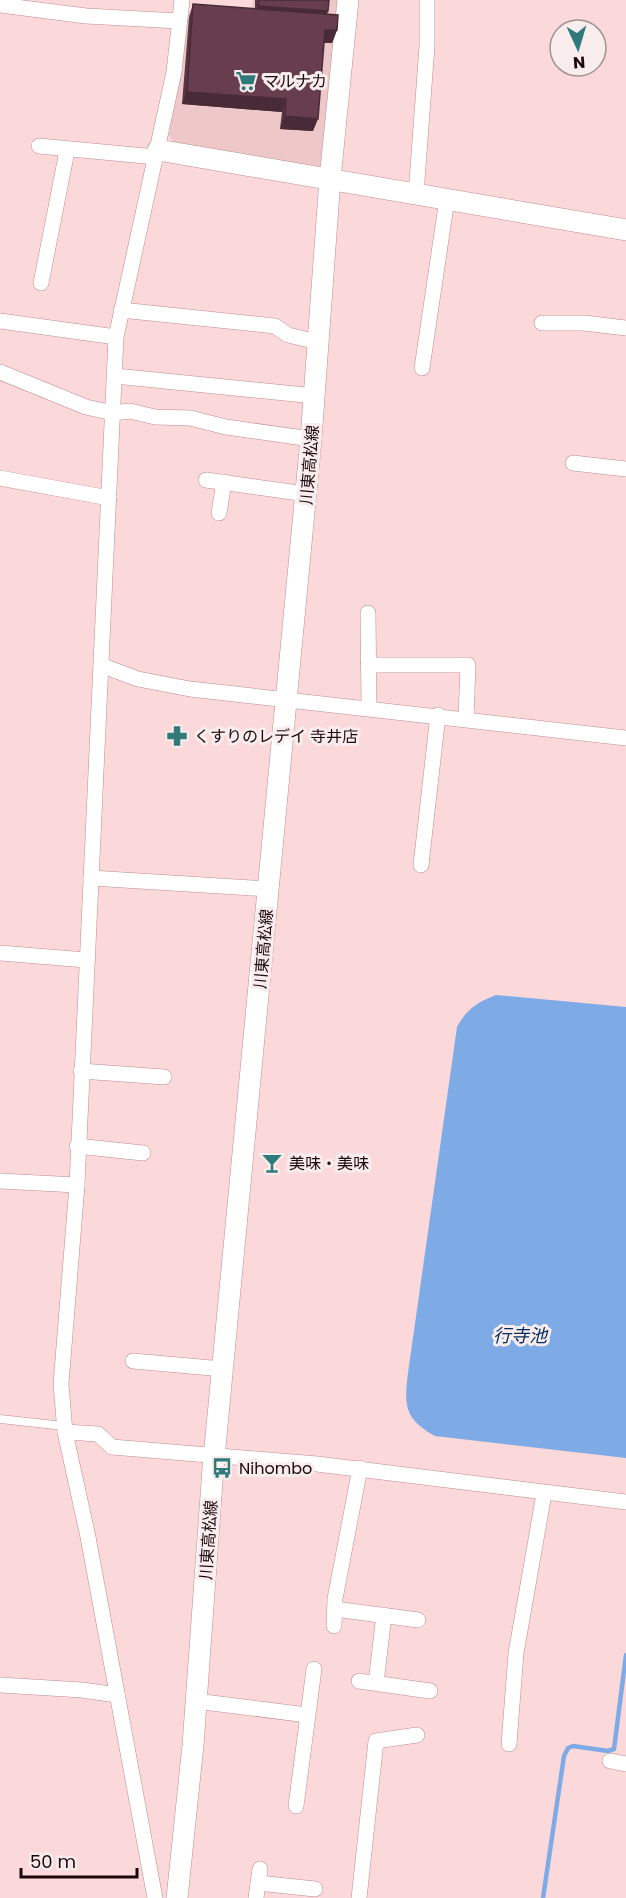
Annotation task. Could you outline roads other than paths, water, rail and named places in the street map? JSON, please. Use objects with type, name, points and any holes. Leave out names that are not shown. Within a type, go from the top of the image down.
[{"type":"main road","name":"川東高松線","points":[[177,1898],[196,1701],[214,1457],[306,494],[330,179],[348,0]]},
{"type":"main road","points":[[157,153],[330,179],[626,230]]},
{"type":"street","points":[[155,1898],[65,1429],[61,1384],[77,1185],[86,960],[103,666],[116,337],[174,72],[182,0]]},
{"type":"street","points":[[416,194],[427,46],[427,0]]},
{"type":"street","points":[[0,5],[86,16],[179,21]]},
{"type":"street","points":[[39,146],[67,151],[157,153]]},
{"type":"street","points":[[41,283],[67,151]]},
{"type":"street","points":[[422,368],[447,199]]},
{"type":"street","points":[[121,310],[274,326],[288,335],[318,342]]},
{"type":"street","points":[[0,321],[116,337]]},
{"type":"street","points":[[542,323],[584,323],[626,328]]},
{"type":"street","points":[[0,372],[86,407],[113,412],[130,411],[155,417],[190,418],[226,427],[311,439]]},
{"type":"street","points":[[115,376],[315,396]]},
{"type":"street","points":[[573,463],[626,469]]},
{"type":"street","points":[[0,478],[109,498]]},
{"type":"street","points":[[206,480],[306,494]]},
{"type":"street","points":[[219,513],[224,482]]},
{"type":"street","points":[[368,613],[369,707]]},
{"type":"street","points":[[368,665],[468,665],[466,719]]},
{"type":"street","points":[[103,666],[138,679],[190,689],[369,707],[626,738]]},
{"type":"street","points":[[421,865],[438,715]]},
{"type":"street","points":[[91,878],[269,889]]},
{"type":"street","points":[[0,953],[86,960]]},
{"type":"street","points":[[81,1071],[164,1077]]},
{"type":"street","points":[[77,1146],[143,1153]]},
{"type":"street","points":[[0,1180],[77,1185]]},
{"type":"street","points":[[133,1360],[223,1370]]},
{"type":"street","points":[[65,1429],[98,1434],[112,1447],[360,1468],[544,1494],[626,1502]]},
{"type":"street","points":[[334,1626],[360,1468]]},
{"type":"street","points":[[509,1744],[516,1653],[544,1494]]},
{"type":"street","points":[[335,1609],[418,1620]]},
{"type":"street","points":[[376,1683],[384,1615]]},
{"type":"street","points":[[296,1806],[314,1669]]},
{"type":"street","points":[[359,1681],[429,1691]]},
{"type":"street","points":[[0,1685],[82,1690],[117,1695]]},
{"type":"street","points":[[196,1701],[307,1715]]},
{"type":"street","points":[[359,1898],[376,1741],[417,1735]]},
{"type":"street","points":[[610,1761],[626,1764]]},
{"type":"street","points":[[258,1883],[315,1889]]},
{"type":"lane","points":[[0,1419],[65,1429]]},
{"type":"water","name":"行寺池","points":[[496,995],[626,1007],[626,1458],[435,1436],[417,1423],[408,1410],[406,1394],[408,1373],[457,1027],[473,1007]]},
{"type":"waterway","points":[[543,1898],[564,1756],[568,1748],[573,1746],[608,1751],[614,1749],[626,1655]]},
{"type":"place","name":"マルナカ","points":[[246,81]]},
{"type":"place","name":"くすりのレデイ 寺井店","points":[[177,736]]},
{"type":"place","name":"美味・美味","points":[[272,1163]]},
{"type":"place","name":"Nihombo","points":[[222,1468]]}]
